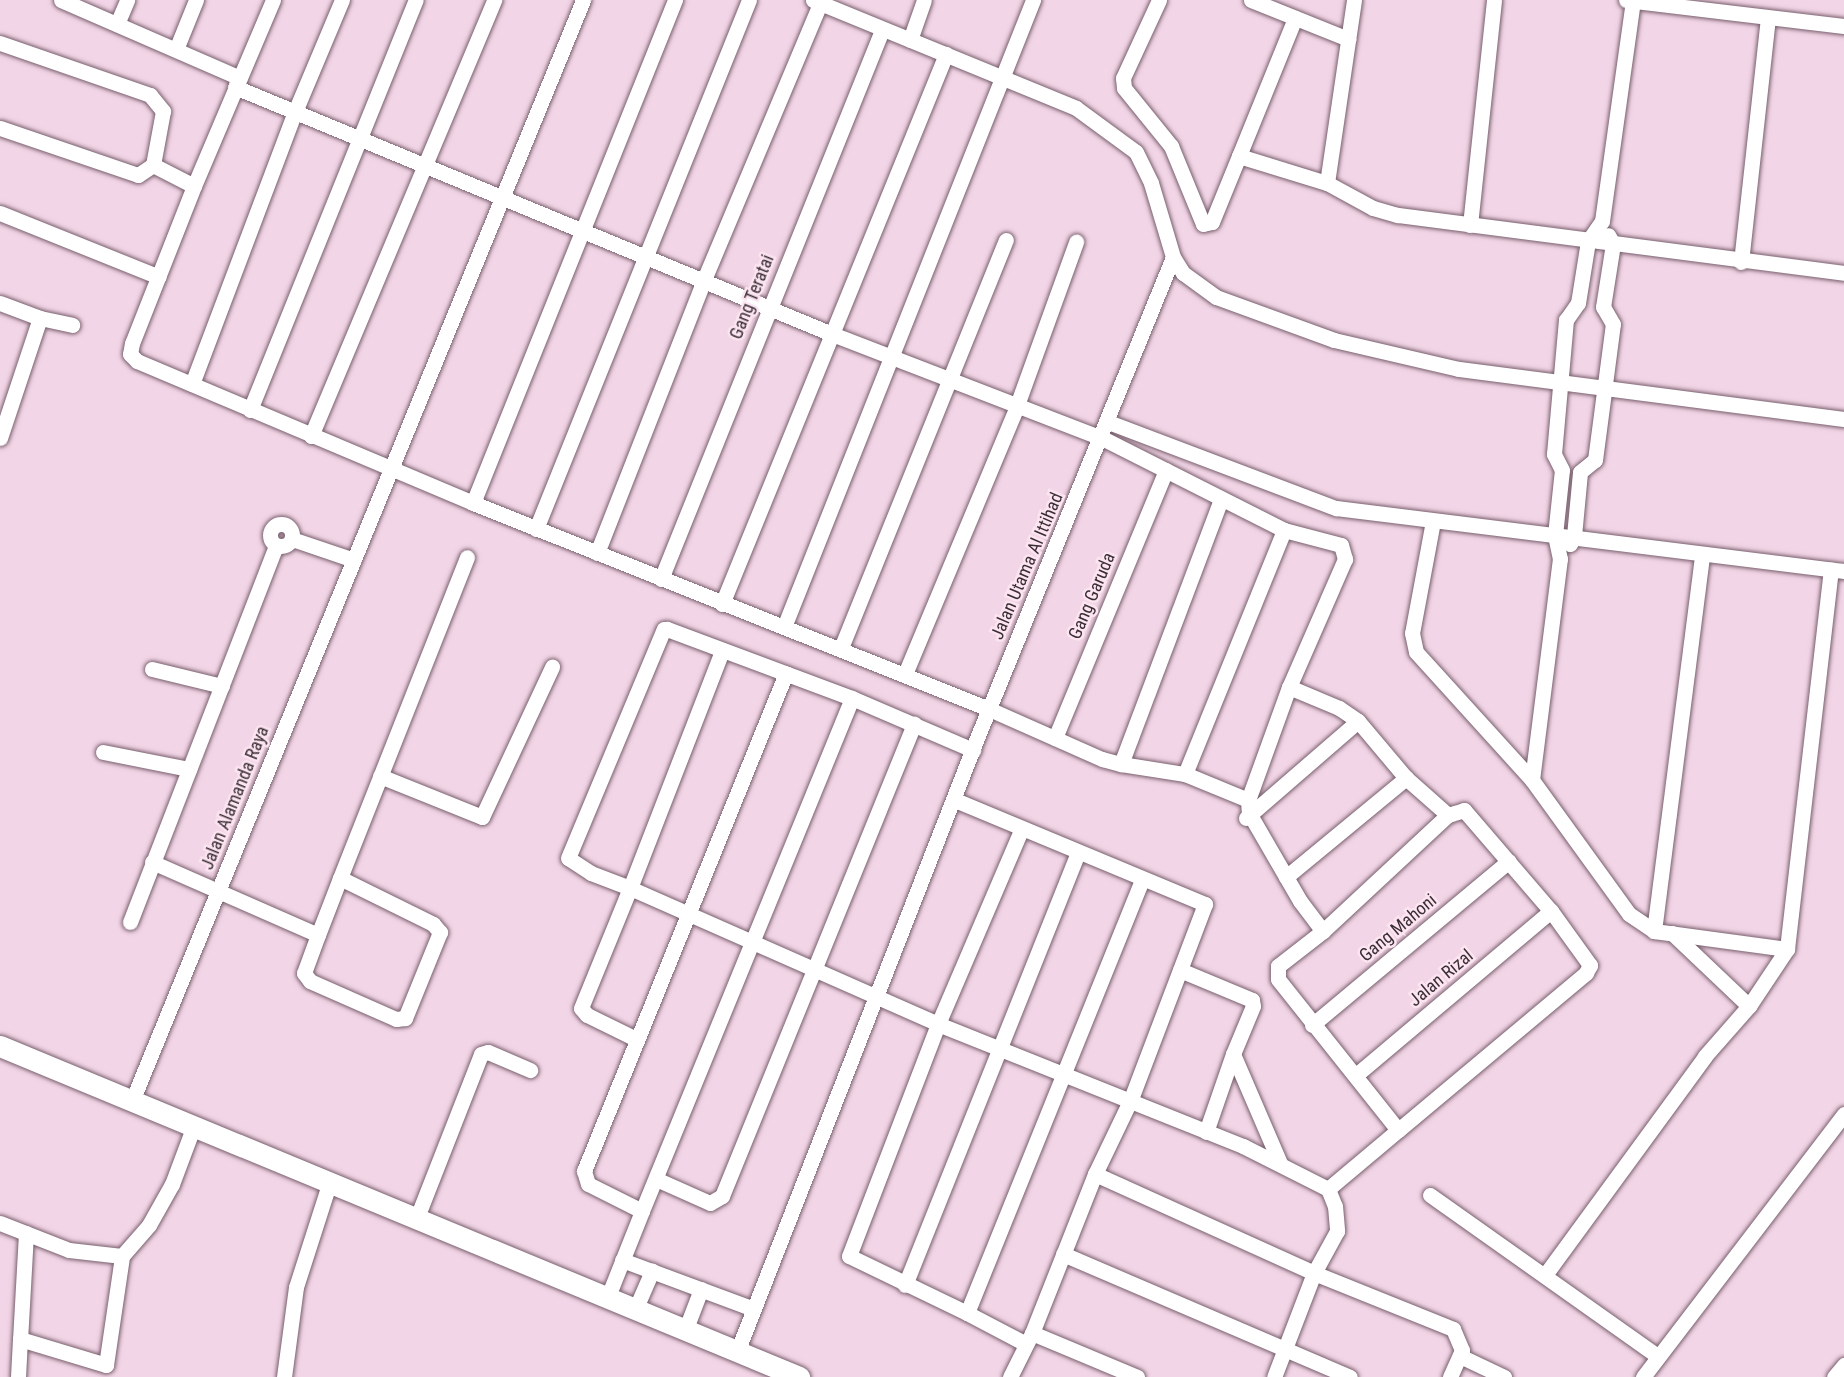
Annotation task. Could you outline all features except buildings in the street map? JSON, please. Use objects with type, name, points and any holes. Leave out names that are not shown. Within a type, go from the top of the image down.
[{"type":"main road","points":[[0,1046],[193,1128],[799,1377]]},
{"type":"street","points":[[61,0],[177,47],[294,114],[1016,408],[1102,438],[1284,530],[1337,543],[1346,553],[1289,687],[1248,810]]},
{"type":"street","points":[[117,24],[127,0]]},
{"type":"street","points":[[177,47],[196,0]]},
{"type":"street","points":[[273,0],[194,186],[130,354],[137,362],[536,529],[905,674],[987,713],[1121,764],[1185,774],[1248,810],[1286,877],[1323,931]]},
{"type":"street","points":[[192,384],[294,114],[342,0]]},
{"type":"street","points":[[250,410],[416,0]]},
{"type":"street","points":[[311,436],[494,0]]},
{"type":"street","name":"Jalan Alamanda Raya","points":[[132,1101],[583,0]]},
{"type":"street","points":[[473,503],[675,0]]},
{"type":"street","points":[[536,529],[643,257],[749,0]]},
{"type":"street","points":[[910,40],[924,0]]},
{"type":"street","points":[[784,627],[890,357],[1005,76],[1033,0]]},
{"type":"street","points":[[1159,0],[1123,78],[1124,88],[1171,146],[1203,224],[1212,222],[1295,18]]},
{"type":"street","points":[[1251,0],[1348,39]]},
{"type":"street","points":[[1328,183],[1354,0]]},
{"type":"street","points":[[1470,225],[1494,0]]},
{"type":"street","points":[[1532,780],[1560,559],[1555,535],[1562,470],[1554,454],[1566,320],[1578,303],[1588,241],[1602,221],[1630,0],[1768,19],[1844,26]]},
{"type":"street","points":[[597,553],[816,2],[882,30],[1005,76],[1076,108],[1136,152],[1151,183],[1173,257],[1183,273],[1216,297],[1334,340],[1459,369],[1560,384],[1844,419]]},
{"type":"street","points":[[1741,261],[1768,19]]},
{"type":"street","name":"Gang Teratai","points":[[661,579],[768,308],[882,30]]},
{"type":"street","points":[[0,43],[156,99],[163,111],[153,165],[138,176],[125,174],[0,128]]},
{"type":"street","points":[[722,604],[945,54]]},
{"type":"street","points":[[1239,156],[1328,183],[1351,197],[1390,213],[1588,241],[1844,273]]},
{"type":"street","points":[[153,165],[194,186]]},
{"type":"street","points":[[0,213],[159,277]]},
{"type":"street","points":[[1562,470],[1580,472],[1595,460],[1613,324],[1603,307],[1612,244],[1602,221]]},
{"type":"street","points":[[841,648],[951,381],[1006,240]]},
{"type":"street","points":[[905,674],[1016,408],[1076,242]]},
{"type":"street","name":"Jalan Utama Al Ittihad","points":[[737,1352],[751,1308],[783,1238],[987,713],[1102,438],[1173,257]]},
{"type":"street","points":[[0,303],[40,318],[72,325]]},
{"type":"street","points":[[1578,303],[1603,307]]},
{"type":"street","points":[[0,438],[40,318]]},
{"type":"street","points":[[1108,422],[1326,505],[1433,521],[1574,536],[1838,571],[1787,949],[1749,1006],[1705,1056],[1545,1275]]},
{"type":"street","name":"Gang Garuda","points":[[1055,738],[1166,470]]},
{"type":"street","points":[[1560,559],[1574,536],[1580,472]]},
{"type":"street","points":[[1121,764],[1221,500]]},
{"type":"street","points":[[1433,521],[1412,633],[1416,652],[1532,780],[1629,914],[1654,931],[1787,949]]},
{"type":"street","points":[[130,922],[276,545],[270,536],[274,525],[290,527],[292,539],[354,560]]},
{"type":"street","points":[[1185,774],[1284,530]]},
{"type":"street","points":[[1654,931],[1702,554]]},
{"type":"street","points":[[340,878],[433,924],[440,932],[409,1014],[396,1018],[306,977],[305,968],[318,934],[380,776],[467,558]]},
{"type":"street","points":[[975,744],[914,724],[852,698],[667,629],[660,633],[568,858],[591,873],[691,914],[877,999],[1062,1072],[1331,1186]]},
{"type":"street","points":[[636,1039],[587,1015],[581,1008],[722,651]]},
{"type":"street","points":[[380,776],[482,817],[552,668]]},
{"type":"street","points":[[152,669],[222,686]]},
{"type":"street","points":[[642,1211],[588,1184],[582,1176],[636,1039],[691,914],[786,673]]},
{"type":"street","points":[[1289,687],[1358,721],[1406,778],[1448,815]]},
{"type":"street","points":[[608,1299],[852,698]]},
{"type":"street","points":[[1248,810],[1358,721]]},
{"type":"street","points":[[656,1179],[710,1203],[719,1200],[914,724]]},
{"type":"street","points":[[103,752],[189,769]]},
{"type":"street","points":[[1286,877],[1406,778]]},
{"type":"street","points":[[955,800],[1021,830],[1205,904],[1130,1101],[1095,1174],[1029,1339],[1010,1377]]},
{"type":"street","points":[[1331,1186],[1351,1166],[1398,1130],[1589,969],[1587,959],[1551,911],[1471,814],[1460,810],[1448,815],[1323,931],[1278,966],[1276,972],[1312,1025],[1356,1075],[1398,1130]]},
{"type":"street","points":[[1021,830],[938,1024],[849,1256],[967,1313],[1029,1339],[1137,1377]]},
{"type":"street","points":[[905,1285],[1078,852]]},
{"type":"street","name":"Gang Mahoni","points":[[1312,1025],[1509,861]]},
{"type":"street","points":[[152,862],[318,934]]},
{"type":"street","points":[[967,1313],[1062,1072],[1142,880]]},
{"type":"street","name":"Jalan Rizal","points":[[1356,1075],[1551,911]]},
{"type":"street","points":[[1672,933],[1749,1006]]},
{"type":"street","points":[[1180,970],[1252,1000],[1253,1006],[1233,1054],[1206,1132]]},
{"type":"street","points":[[416,1220],[481,1054],[488,1052],[530,1070]]},
{"type":"street","points":[[1233,1054],[1280,1163]]},
{"type":"street","points":[[1643,1377],[1844,1114]]},
{"type":"street","points":[[20,1339],[105,1371],[122,1256],[149,1225],[172,1184],[193,1128]]},
{"type":"street","points":[[1095,1174],[1314,1273],[1453,1329],[1459,1338],[1460,1356],[1450,1377]]},
{"type":"street","points":[[284,1377],[296,1287],[329,1184]]},
{"type":"street","points":[[1274,1377],[1314,1273],[1337,1231],[1337,1212],[1331,1186]]},
{"type":"street","points":[[1430,1195],[1657,1356]]},
{"type":"street","points":[[0,1223],[69,1250],[122,1256]]},
{"type":"street","points":[[18,1377],[26,1233]]},
{"type":"street","points":[[1063,1254],[1350,1377]]},
{"type":"street","points":[[622,1260],[751,1308]]},
{"type":"street","points":[[634,1310],[652,1271]]},
{"type":"street","points":[[685,1331],[701,1289]]},
{"type":"street","points":[[1460,1356],[1504,1377]]},
{"type":"street","points":[[1834,1377],[1844,1365]]}]
